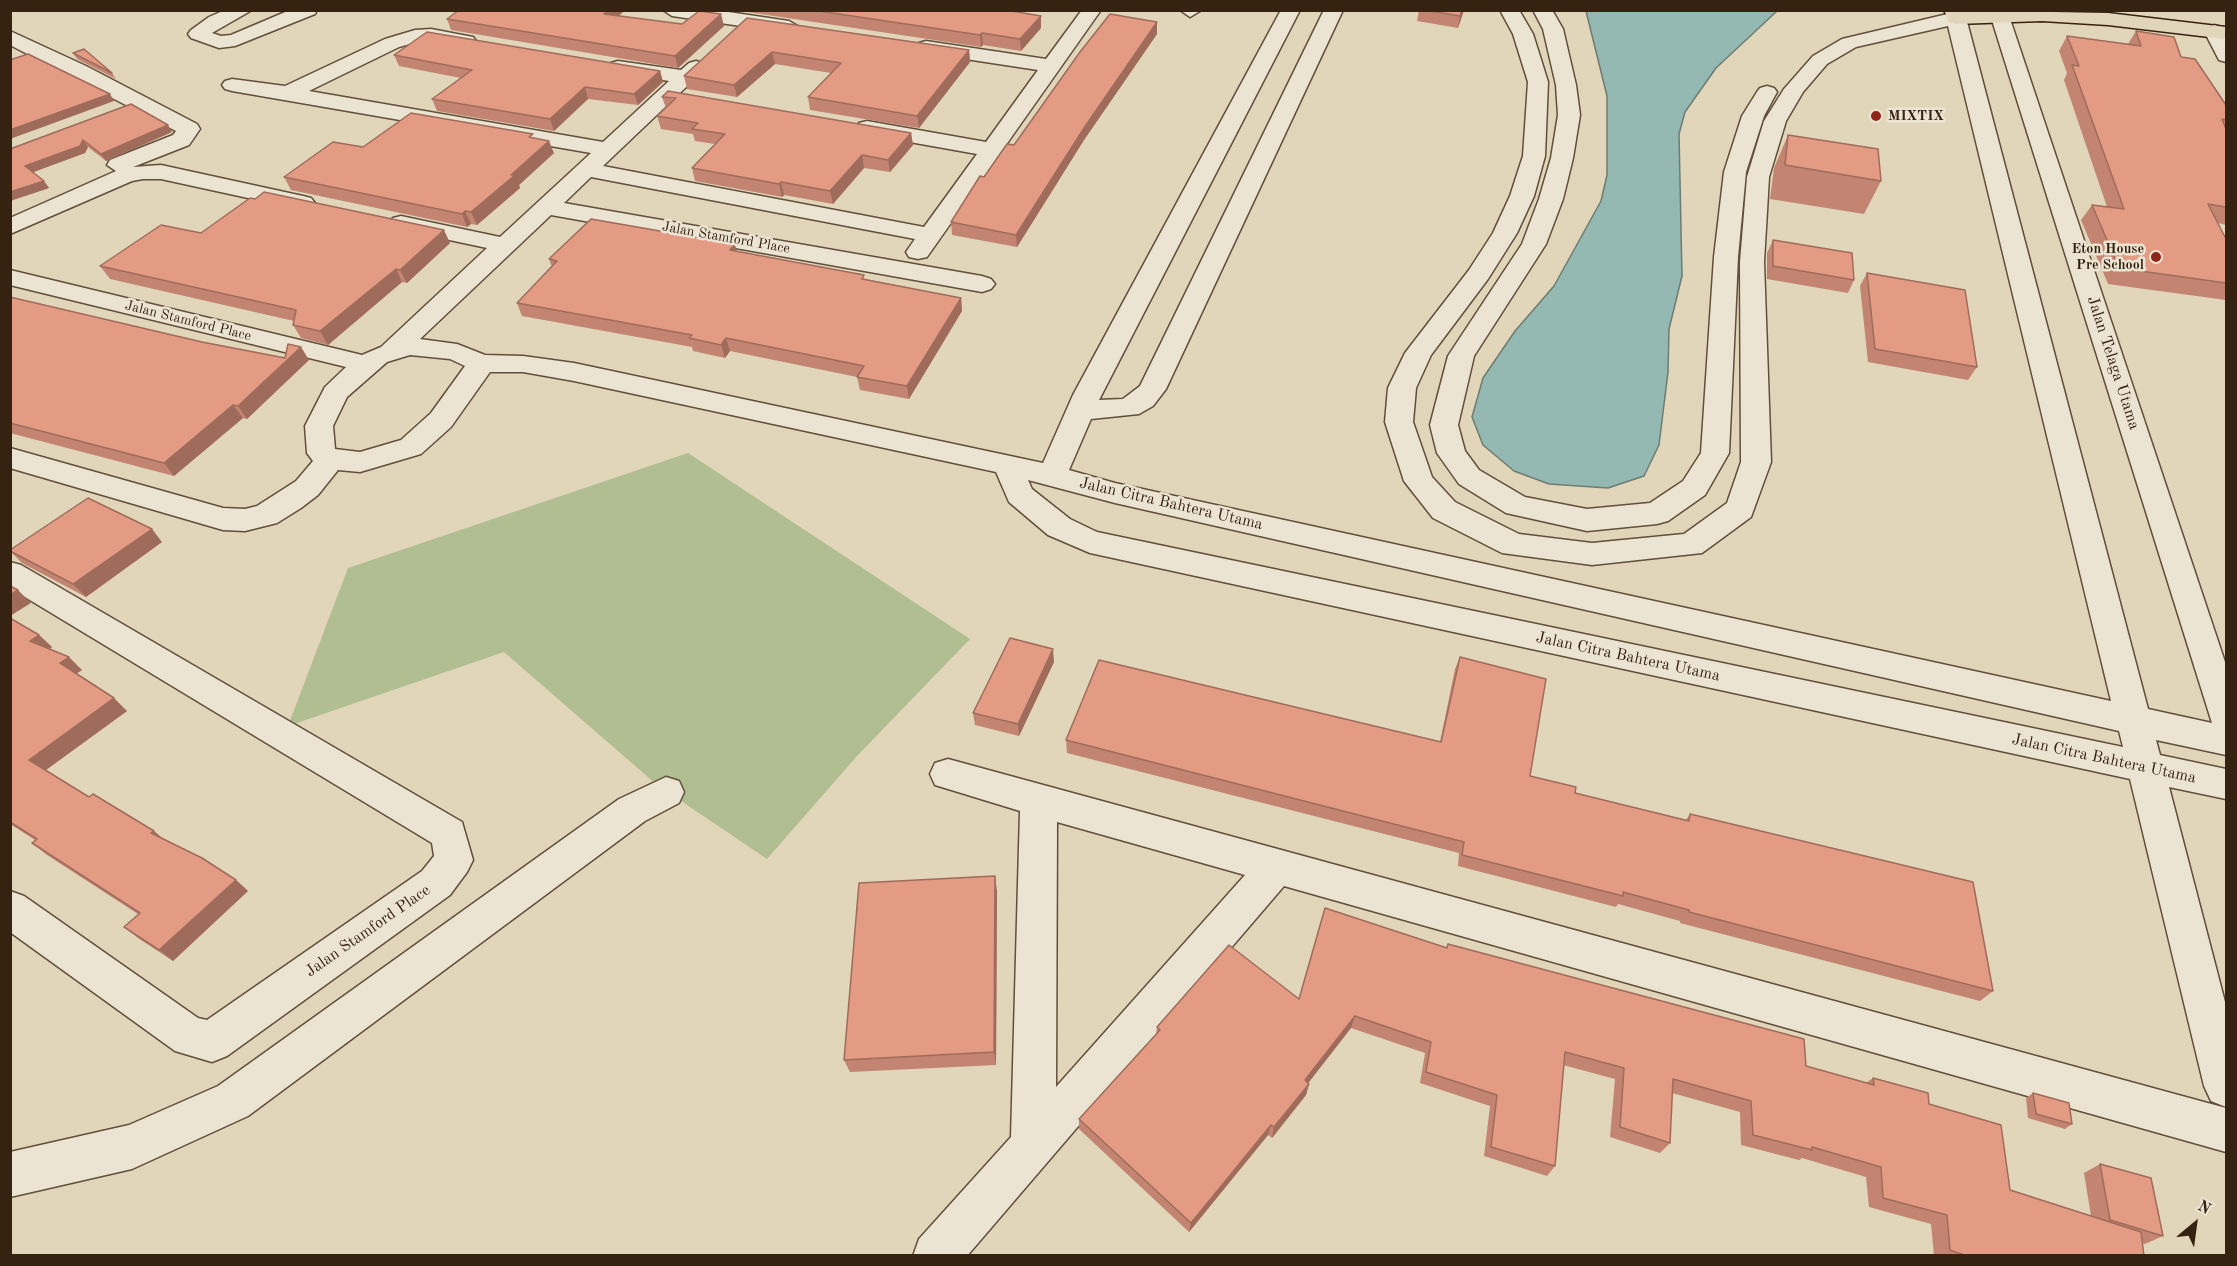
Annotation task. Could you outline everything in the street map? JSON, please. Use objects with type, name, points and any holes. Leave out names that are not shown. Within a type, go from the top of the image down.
[{"type":"main road","points":[[1954,14],[2016,13],[2220,32]]},
{"type":"street","points":[[243,10],[216,21],[198,34],[219,42],[235,39],[308,10]]},
{"type":"street","points":[[906,269],[1092,10]]},
{"type":"street","points":[[1052,475],[1080,410],[1291,10]]},
{"type":"street","points":[[1080,410],[1129,408],[1143,400],[1152,389],[1334,10]]},
{"type":"street","points":[[1509,10],[1523,34],[1538,82],[1534,156],[1522,196],[1505,233],[1479,274],[1418,353],[1402,388],[1399,422],[1419,481],[1444,510],[1513,545],[1592,554],[1691,545],[1740,510],[1756,462],[1752,262],[1758,177],[1775,121],[1794,88],[1820,60],[1849,43],[1954,14],[2226,1086]]},
{"type":"street","points":[[1542,10],[1553,29],[1566,85],[1569,115],[1562,158],[1551,200],[1534,244],[1461,356],[1444,425],[1451,453],[1469,477],[1517,506],[1587,520],[1657,513],[1694,488],[1715,453],[1726,257],[1735,172],[1752,116],[1773,83],[1800,53],[1830,35],[1928,10]]},
{"type":"street","points":[[678,11],[804,29]]},
{"type":"street","name":"Jalan Telaga Utama","points":[[2016,13],[2226,716]]},
{"type":"street","points":[[728,37],[745,20]]},
{"type":"street","points":[[2220,32],[2226,56]]},
{"type":"street","points":[[288,93],[392,43],[415,36],[431,35],[487,45]]},
{"type":"street","points":[[10,37],[189,129],[182,140],[10,207]]},
{"type":"street","points":[[910,45],[1052,66]]},
{"type":"street","points":[[392,350],[427,347],[457,352],[480,363],[463,393],[434,429],[411,447],[360,462],[330,460],[321,453],[319,441],[323,417],[335,393],[366,364],[392,350],[667,93],[687,87],[710,53]]},
{"type":"street","points":[[603,64],[687,87]]},
{"type":"street","points":[[232,85],[608,148]]},
{"type":"street","points":[[111,112],[136,102]]},
{"type":"street","points":[[841,124],[992,150]]},
{"type":"street","points":[[585,170],[930,235]]},
{"type":"street","points":[[10,226],[126,175],[143,172],[161,172],[321,207]]},
{"type":"street","name":"Jalan Stamford Place","points":[[546,207],[982,284]]},
{"type":"street","points":[[377,218],[505,245]]},
{"type":"street","name":"Jalan Stamford Place","points":[[10,277],[366,364]]},
{"type":"street","name":"Jalan Citra Bahtera Utama","points":[[480,363],[523,364],[574,372],[1007,465],[1114,493],[2226,741]]},
{"type":"street","points":[[10,458],[223,519],[245,520],[266,515],[290,501],[307,488],[330,460]]},
{"type":"street","name":"Jalan Citra Bahtera Utama","points":[[1007,465],[1020,495],[1059,526],[1090,542],[2226,784]]},
{"type":"street","name":"Jalan Stamford Place","points":[[10,573],[449,834],[454,860],[436,883],[212,1041],[190,1037],[10,909]]},
{"type":"street","points":[[948,774],[2226,1130]]},
{"type":"street","points":[[10,1175],[132,1147],[233,1101],[527,889],[632,810],[666,792]]},
{"type":"street","points":[[1033,1146],[1039,800]]},
{"type":"street","points":[[936,1256],[1276,867]]},
{"type":"green space","points":[[688,453],[970,639],[856,757],[767,859],[656,784],[504,652],[288,726],[348,568]]},
{"type":"water","points":[[1586,11],[1777,11],[1716,68],[1685,112],[1679,134],[1682,276],[1669,329],[1668,372],[1659,445],[1644,476],[1608,488],[1549,484],[1514,471],[1483,445],[1472,417],[1483,378],[1515,331],[1554,286],[1601,201],[1607,175],[1607,96]]},
{"type":"building","points":[[459,10],[608,10],[604,14],[682,24],[699,11],[721,14],[675,56],[447,19]]},
{"type":"building","points":[[812,10],[1006,10],[1041,16],[1020,39]]},
{"type":"building","points":[[1425,10],[1462,10],[1460,16]]},
{"type":"building","points":[[1110,14],[1157,22],[1084,128],[1016,235],[951,222],[980,176],[984,177],[1007,144],[1014,145]]},
{"type":"building","points":[[747,18],[969,50],[917,116],[808,97],[841,63],[772,52],[734,85],[684,76]]},
{"type":"building","points":[[2136,31],[2174,37],[2181,57],[2195,59],[2226,105],[2226,120],[2222,119],[2226,129],[2226,207],[2208,204],[2226,239],[2226,283],[2119,268],[2092,205],[2124,209],[2072,65],[2079,66],[2067,36],[2141,46]]},
{"type":"building","points":[[427,32],[660,71],[634,94],[585,87],[550,119],[432,99],[472,70],[394,55]]},
{"type":"building","points":[[84,49],[112,73],[73,53]]},
{"type":"building","points":[[28,54],[110,94],[10,130],[10,60]]},
{"type":"building","points":[[668,91],[911,133],[888,160],[862,155],[830,191],[781,182],[779,184],[692,168],[725,134],[692,129],[698,123],[657,116],[676,98],[662,97]]},
{"type":"building","points":[[131,104],[168,125],[101,154],[83,140],[80,146],[25,166],[44,181],[10,192],[10,149]]},
{"type":"building","points":[[411,113],[533,134],[529,137],[549,141],[511,175],[515,175],[471,212],[465,211],[462,214],[284,177],[333,142],[363,147]]},
{"type":"building","points":[[1788,135],[1878,149],[1881,181],[1785,165]]},
{"type":"building","points":[[264,192],[444,230],[400,270],[396,269],[320,331],[293,325],[296,310],[100,266],[161,225],[201,233],[250,198],[255,199]]},
{"type":"building","points":[[591,219],[735,244],[730,250],[864,275],[862,279],[961,298],[907,386],[857,377],[864,366],[726,338],[721,345],[689,338],[692,335],[517,303],[557,261],[549,259]]},
{"type":"building","points":[[1773,240],[1852,253],[1854,280],[1773,266]]},
{"type":"building","points":[[1867,273],[1965,290],[1977,367],[1875,349]]},
{"type":"building","points":[[10,297],[202,342],[285,358],[288,344],[301,347],[238,406],[233,405],[164,463],[10,423]]},
{"type":"building","points":[[88,498],[152,529],[73,584],[10,551],[10,550]]},
{"type":"building","points":[[10,586],[18,590],[10,595]]},
{"type":"building","points":[[10,618],[39,635],[30,641],[69,657],[60,663],[114,698],[29,760],[89,797],[93,794],[154,831],[151,833],[202,858],[236,880],[159,950],[124,927],[140,913],[32,843],[37,839],[10,822]]},
{"type":"building","points":[[1010,638],[1053,649],[1018,724],[973,713]]},
{"type":"building","points":[[1460,657],[1546,679],[1530,776],[1576,787],[1575,793],[1689,821],[1690,814],[1973,882],[1993,991],[1689,912],[1689,910],[1623,892],[1623,896],[1462,855],[1464,842],[1066,740],[1099,660],[1441,742]]},
{"type":"building","points":[[995,876],[994,1052],[844,1060],[859,883]]},
{"type":"building","points":[[1325,908],[1447,948],[1448,944],[1804,1039],[1806,1066],[1874,1085],[1873,1078],[1928,1093],[1929,1104],[2001,1125],[2010,1190],[2141,1232],[2144,1256],[1967,1256],[1950,1250],[1947,1215],[1883,1198],[1881,1167],[1812,1147],[1812,1150],[1753,1135],[1751,1101],[1673,1079],[1670,1143],[1620,1127],[1624,1068],[1565,1052],[1555,1166],[1491,1147],[1497,1095],[1426,1072],[1431,1042],[1355,1016],[1305,1080],[1309,1084],[1274,1127],[1271,1125],[1191,1223],[1079,1119],[1160,1030],[1157,1027],[1229,945],[1299,999]]},
{"type":"building","points":[[2033,1093],[2069,1103],[2072,1124],[2036,1114]]},
{"type":"building","points":[[2100,1164],[2151,1178],[2163,1236],[2110,1220]]},
{"type":"place","name":"MIXTIX","points":[[1876,116]]},
{"type":"place","name":"Eton House Pre School","points":[[2156,257]]}]
